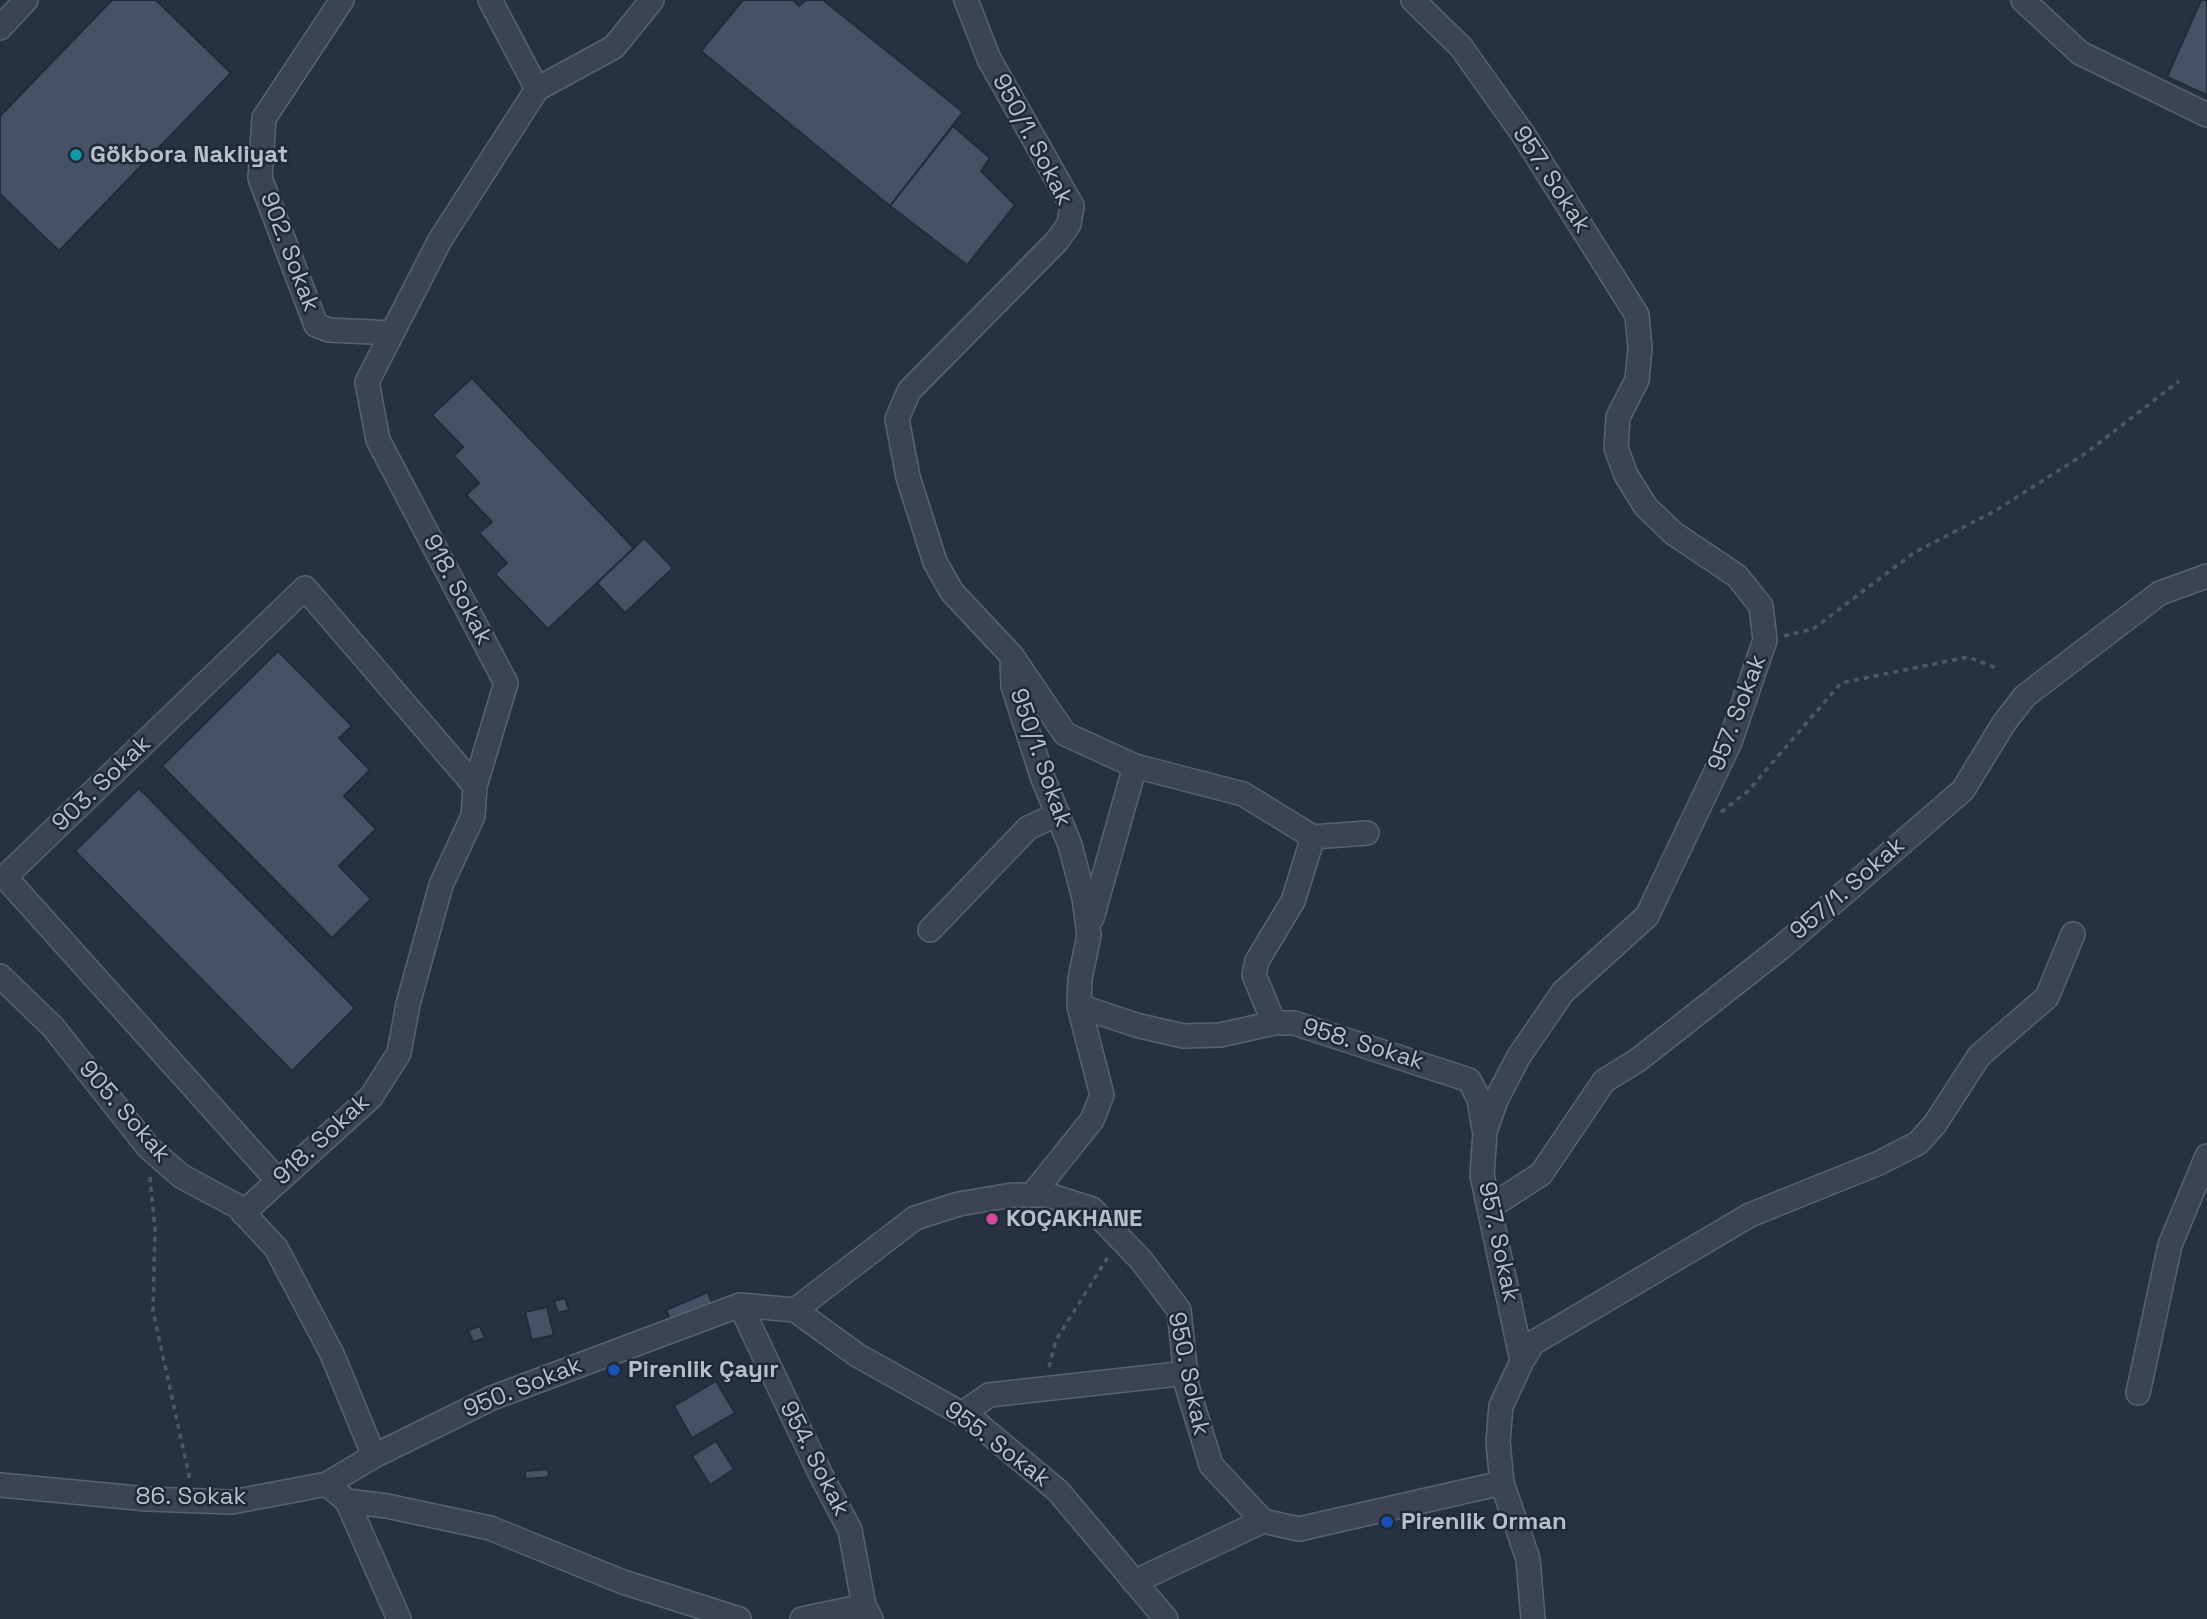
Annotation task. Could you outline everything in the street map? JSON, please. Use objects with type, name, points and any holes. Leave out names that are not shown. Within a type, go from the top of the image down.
[{"type":"street","points":[[0,28],[26,0]]},
{"type":"street","name":"902. Sokak","points":[[342,0],[264,118],[261,178],[316,325],[329,330],[392,333]]},
{"type":"street","points":[[490,0],[537,89]]},
{"type":"street","name":"918. Sokak","points":[[243,1213],[371,1097],[399,1053],[408,1004],[441,885],[473,816],[475,786],[506,682],[378,440],[367,382],[440,240],[537,89],[614,47],[652,0]]},
{"type":"street","name":"950/1. Sokak","points":[[966,0],[989,59],[1072,206],[1069,224],[1057,241],[909,391],[897,419],[908,477],[935,562],[952,592],[1012,656],[1013,687],[1042,776],[1070,845],[1084,898],[1089,935],[1080,979],[1079,1006],[1102,1095],[1092,1120],[1032,1195]]},
{"type":"street","name":"957. Sokak","points":[[1413,0],[1461,47],[1508,112],[1637,315],[1640,348],[1637,380],[1618,417],[1616,449],[1626,475],[1646,508],[1674,534],[1737,576],[1761,606],[1765,640],[1730,742],[1647,916],[1563,992],[1519,1056],[1496,1100],[1485,1132],[1482,1175],[1522,1361]]},
{"type":"street","points":[[2023,0],[2080,54],[2207,115]]},
{"type":"street","name":"957/1. Sokak","points":[[1490,1207],[1541,1174],[1604,1081],[1638,1060],[1783,946],[1963,790],[2004,723],[2025,696],[2160,593],[2207,576]]},
{"type":"street","name":"903. Sokak","points":[[278,1181],[5,877],[305,588],[475,786]]},
{"type":"street","points":[[1012,656],[1065,734],[1135,766],[1243,794],[1312,836],[1367,833]]},
{"type":"street","points":[[1089,935],[1095,903],[1135,766]]},
{"type":"street","points":[[930,930],[1028,828],[1058,814]]},
{"type":"street","points":[[1274,1023],[1254,975],[1256,961],[1293,901],[1312,836]]},
{"type":"street","points":[[1537,1614],[1528,1559],[1502,1483],[1498,1443],[1501,1406],[1533,1343],[1750,1215],[1879,1163],[1918,1143],[1935,1124],[1979,1056],[2047,997],[2073,934]]},
{"type":"street","name":"905. Sokak","points":[[0,976],[53,1027],[148,1147],[181,1176],[237,1206],[276,1248],[332,1354],[356,1419],[374,1456]]},
{"type":"street","name":"958. Sokak","points":[[1079,1006],[1136,1025],[1183,1036],[1220,1035],[1274,1023],[1294,1023],[1469,1080],[1479,1099],[1485,1132]]},
{"type":"street","points":[[2138,1393],[2170,1245],[2207,1156]]},
{"type":"street","name":"950. Sokak","points":[[374,1456],[492,1398],[740,1305],[796,1310],[915,1218],[959,1204],[1048,1195],[1092,1209],[1141,1260],[1179,1310],[1196,1424],[1210,1465],[1263,1521]]},
{"type":"street","name":"954. Sokak","points":[[740,1305],[822,1478],[850,1530],[868,1613]]},
{"type":"street","name":"955. Sokak","points":[[796,1310],[858,1355],[962,1414],[1058,1491],[1166,1619]]},
{"type":"street","points":[[962,1414],[989,1395],[1187,1373]]},
{"type":"street","name":"86. Sokak","points":[[0,1485],[232,1502],[327,1484],[374,1456]]},
{"type":"street","points":[[1134,1582],[1263,1521],[1299,1529],[1502,1483]]},
{"type":"street","points":[[327,1484],[348,1501],[399,1619]]},
{"type":"street","points":[[348,1501],[387,1506],[490,1528],[622,1583],[739,1619]]},
{"type":"street","points":[[802,1619],[868,1613]]},
{"type":"path","points":[[1765,640],[1813,629],[1915,552],[1995,511],[2086,453],[2179,381]]},
{"type":"path","points":[[1716,817],[1748,791],[1841,683],[1968,657],[1996,668]]},
{"type":"path","points":[[148,1147],[155,1230],[153,1311],[194,1501]]},
{"type":"path","points":[[1042,1389],[1056,1340],[1103,1263],[1122,1240]]},
{"type":"building","name":"Gökbora Nakliyat","points":[[112,0],[156,0],[231,73],[59,251],[0,194],[0,116]]},
{"type":"building","points":[[743,0],[793,0],[799,6],[806,0],[823,0],[963,112],[890,206],[701,51]]},
{"type":"building","points":[[2201,0],[2207,0],[2207,95],[2167,77]]},
{"type":"building","points":[[953,126],[990,158],[981,171],[1015,205],[967,265],[890,206]]},
{"type":"building","points":[[472,378],[634,548],[548,629],[495,574],[507,563],[479,533],[492,522],[466,495],[479,483],[454,456],[463,447],[432,415]]},
{"type":"building","points":[[644,538],[673,568],[625,613],[597,583]]},
{"type":"building","points":[[278,651],[352,726],[339,738],[370,770],[344,796],[376,829],[339,866],[371,899],[332,938],[162,766]]},
{"type":"building","points":[[139,788],[355,1008],[292,1071],[75,851]]},
{"type":"building","points":[[708,1292],[713,1306],[672,1324],[666,1310]]},
{"type":"building","points":[[565,1298],[569,1310],[558,1313],[554,1301]]},
{"type":"building","points":[[547,1307],[554,1335],[532,1340],[525,1312]]},
{"type":"building","points":[[480,1326],[485,1338],[473,1342],[468,1330]]},
{"type":"building","points":[[716,1381],[735,1413],[692,1438],[674,1406]]},
{"type":"building","points":[[716,1441],[734,1469],[710,1485],[692,1456]]},
{"type":"building","points":[[548,1469],[549,1477],[525,1479],[525,1471]]},
{"type":"place","name":"Gökbora Nakliyat","points":[[76,155]]},
{"type":"place","name":"KOÇAKHANE","points":[[992,1219]]},
{"type":"place","name":"Pirenlik Çayır","points":[[614,1370]]},
{"type":"place","name":"Pirenlik Orman","points":[[1387,1522]]}]
